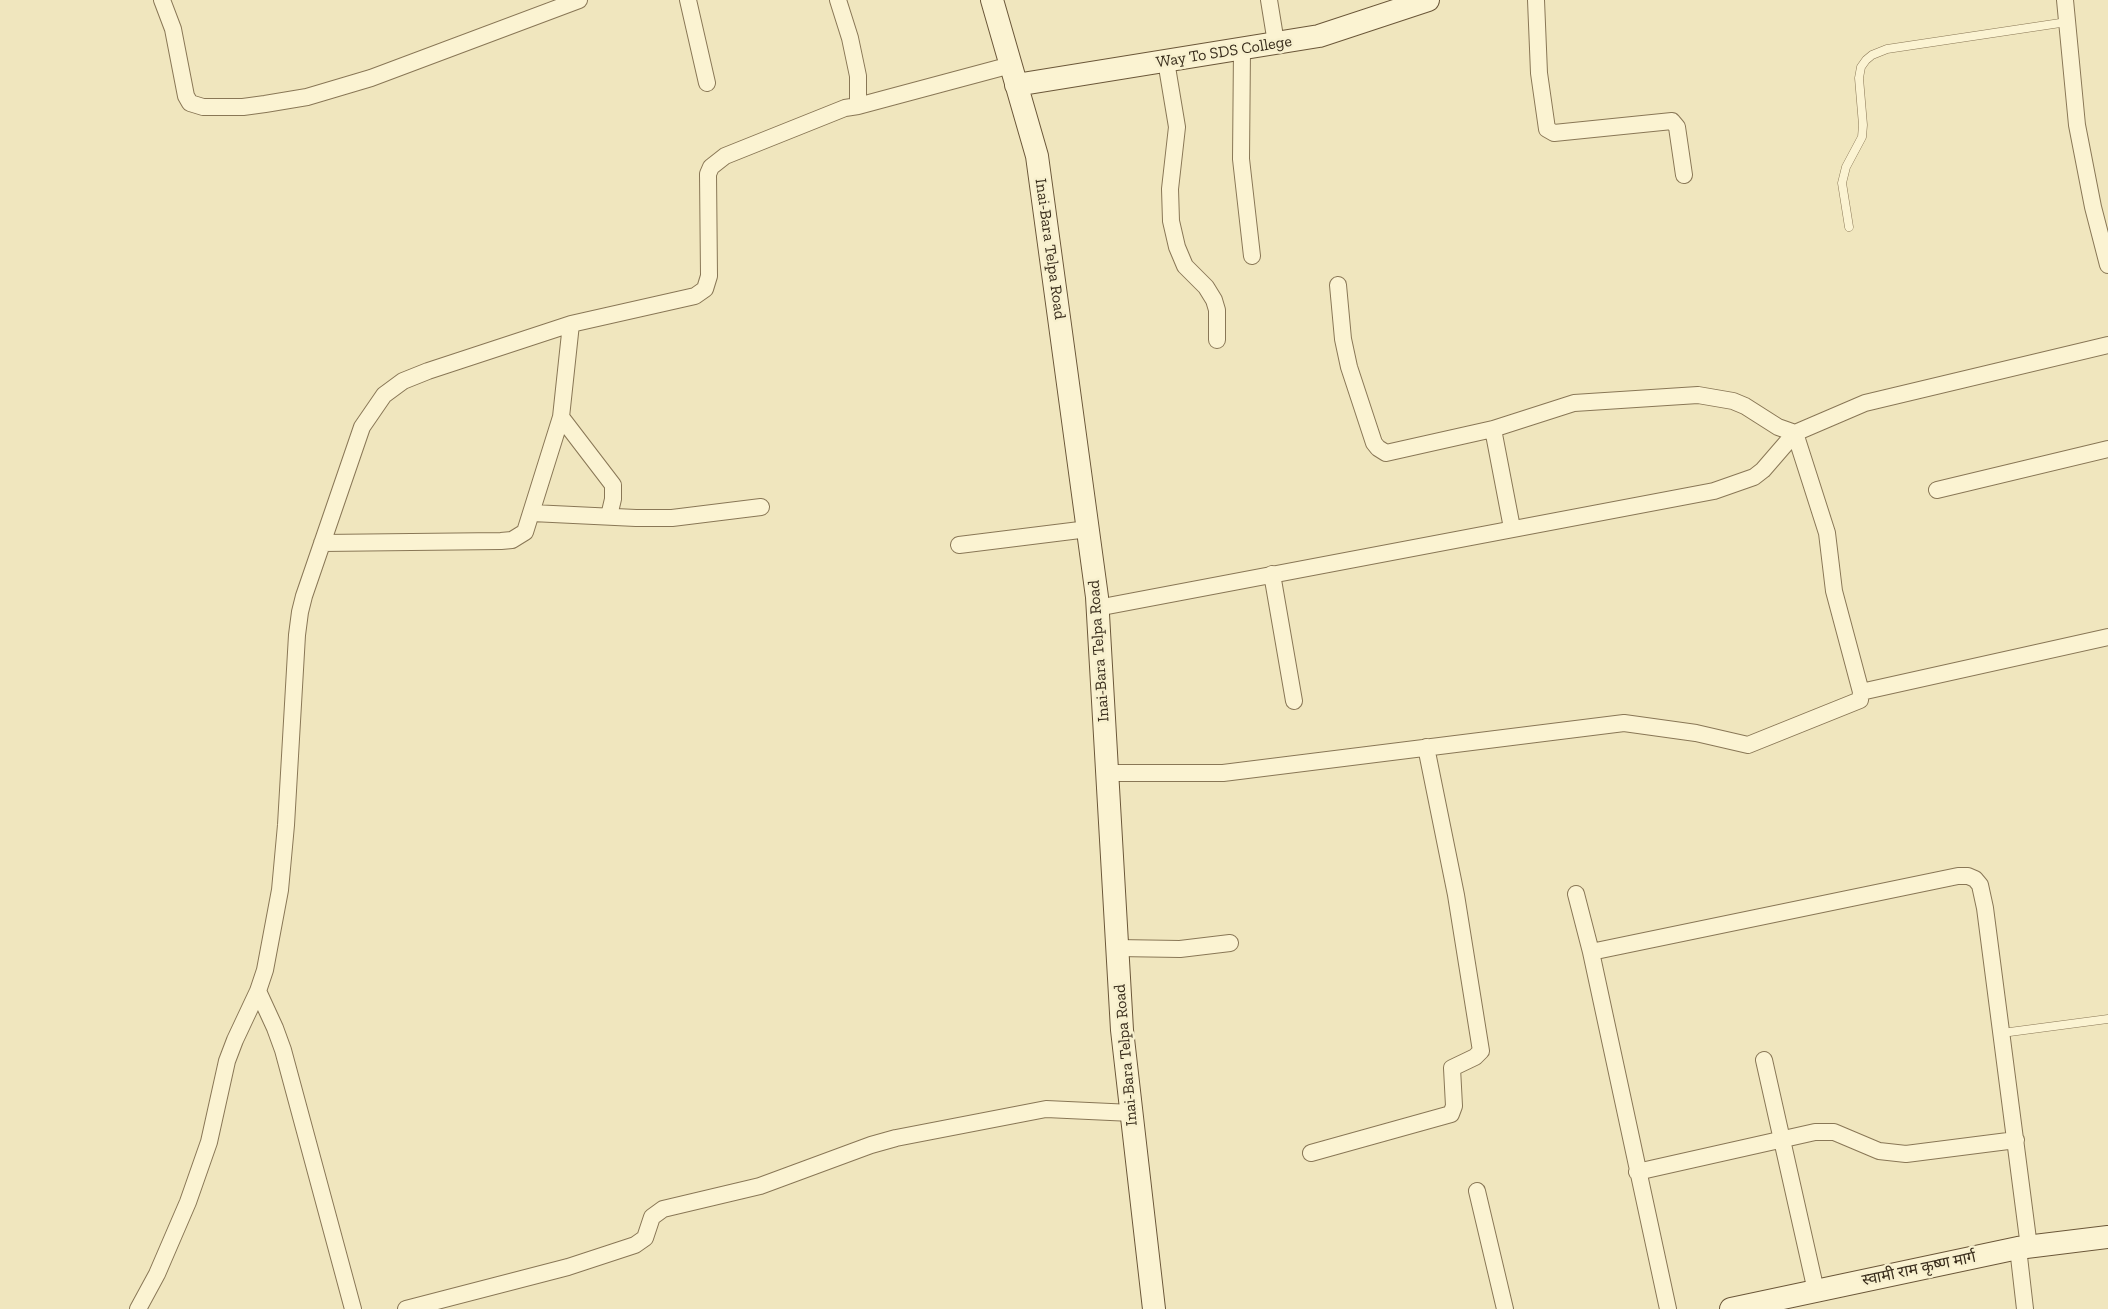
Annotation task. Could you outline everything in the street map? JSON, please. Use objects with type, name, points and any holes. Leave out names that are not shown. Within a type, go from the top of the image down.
[{"type":"street","points":[[162,0],[173,29],[186,96],[190,104],[203,107],[242,107],[307,97],[371,78],[580,0]]},
{"type":"street","points":[[688,0],[707,84]]},
{"type":"street","points":[[838,0],[850,38],[858,76],[858,106]]},
{"type":"street","name":"Inai-Bara Telpa Road","points":[[992,0],[1037,156],[1088,529],[1097,608],[1122,1030],[1154,1309]]},
{"type":"street","points":[[1269,0],[1276,43]]},
{"type":"street","name":"Way To SDS College","points":[[1013,75],[1166,61],[1319,36],[1428,0]]},
{"type":"street","points":[[1536,0],[1539,73],[1547,129],[1554,133],[1672,121],[1677,126],[1684,175]]},
{"type":"street","points":[[2065,0],[2077,125],[2093,206],[2108,265]]},
{"type":"street","points":[[1242,49],[1241,159],[1252,256]]},
{"type":"street","points":[[1166,61],[1177,126],[1170,189],[1171,220],[1177,247],[1185,266],[1206,287],[1214,300],[1217,310],[1218,340]]},
{"type":"street","points":[[138,1309],[157,1274],[188,1202],[209,1142],[234,1040],[258,990],[265,970],[280,890],[286,825],[297,635],[304,596],[362,427],[384,395],[403,381],[428,371],[572,324],[695,296],[701,292],[705,289],[709,276],[708,174],[716,161],[725,156],[845,108],[1013,75]]},
{"type":"street","points":[[1338,285],[1343,339],[1349,367],[1378,448],[1386,453],[1494,429],[1574,403],[1698,395],[1733,401],[1745,406],[1778,427],[1795,432]]},
{"type":"street","points":[[322,543],[512,540],[525,532],[561,417],[572,324]]},
{"type":"street","points":[[1097,608],[1714,491],[1736,485],[1754,477],[1763,470],[1795,432],[1865,403],[2108,345]]},
{"type":"street","points":[[561,417],[610,479],[614,491],[609,516]]},
{"type":"street","points":[[1494,429],[1512,528]]},
{"type":"street","points":[[1107,773],[1223,773],[1624,723],[1696,734],[1748,745],[1860,700],[1862,692],[1834,591],[1827,533],[1795,432]]},
{"type":"street","points":[[1937,490],[2108,449]]},
{"type":"street","points":[[532,513],[672,518],[760,507]]},
{"type":"street","points":[[959,545],[1088,529]]},
{"type":"street","points":[[1272,574],[1294,701]]},
{"type":"street","points":[[1862,692],[2108,637]]},
{"type":"street","points":[[1311,1152],[1451,1114],[1454,1106],[1452,1068],[1481,1052],[1456,895],[1426,747]]},
{"type":"street","points":[[1591,952],[1958,876],[1968,876],[1975,879],[1983,893],[2016,1140],[2024,1247],[2025,1309]]},
{"type":"street","points":[[1576,894],[1591,952],[1668,1309]]},
{"type":"street","points":[[1117,948],[1180,949],[1230,943]]},
{"type":"street","points":[[258,990],[275,1028],[282,1050],[353,1309]]},
{"type":"street","points":[[1764,1060],[1816,1291]]},
{"type":"street","points":[[406,1309],[568,1267],[635,1245],[645,1238],[652,1218],[663,1209],[760,1186],[871,1145],[896,1138],[1046,1109],[1132,1113]]},
{"type":"street","points":[[1637,1172],[1815,1132],[1834,1132],[1879,1151],[1906,1154],[2016,1140]]},
{"type":"street","points":[[1477,1191],[1505,1309]]},
{"type":"street","name":"स्वामी राम कृष्ण मार्ग","points":[[1732,1309],[1760,1306],[1816,1291],[2024,1247],[2108,1237]]},
{"type":"lane","points":[[1848,227],[1842,183],[1846,167],[1862,137],[1863,125],[1859,78],[1861,67],[1872,54],[1887,49],[2067,22]]},
{"type":"lane","points":[[2002,1033],[2108,1019]]}]
